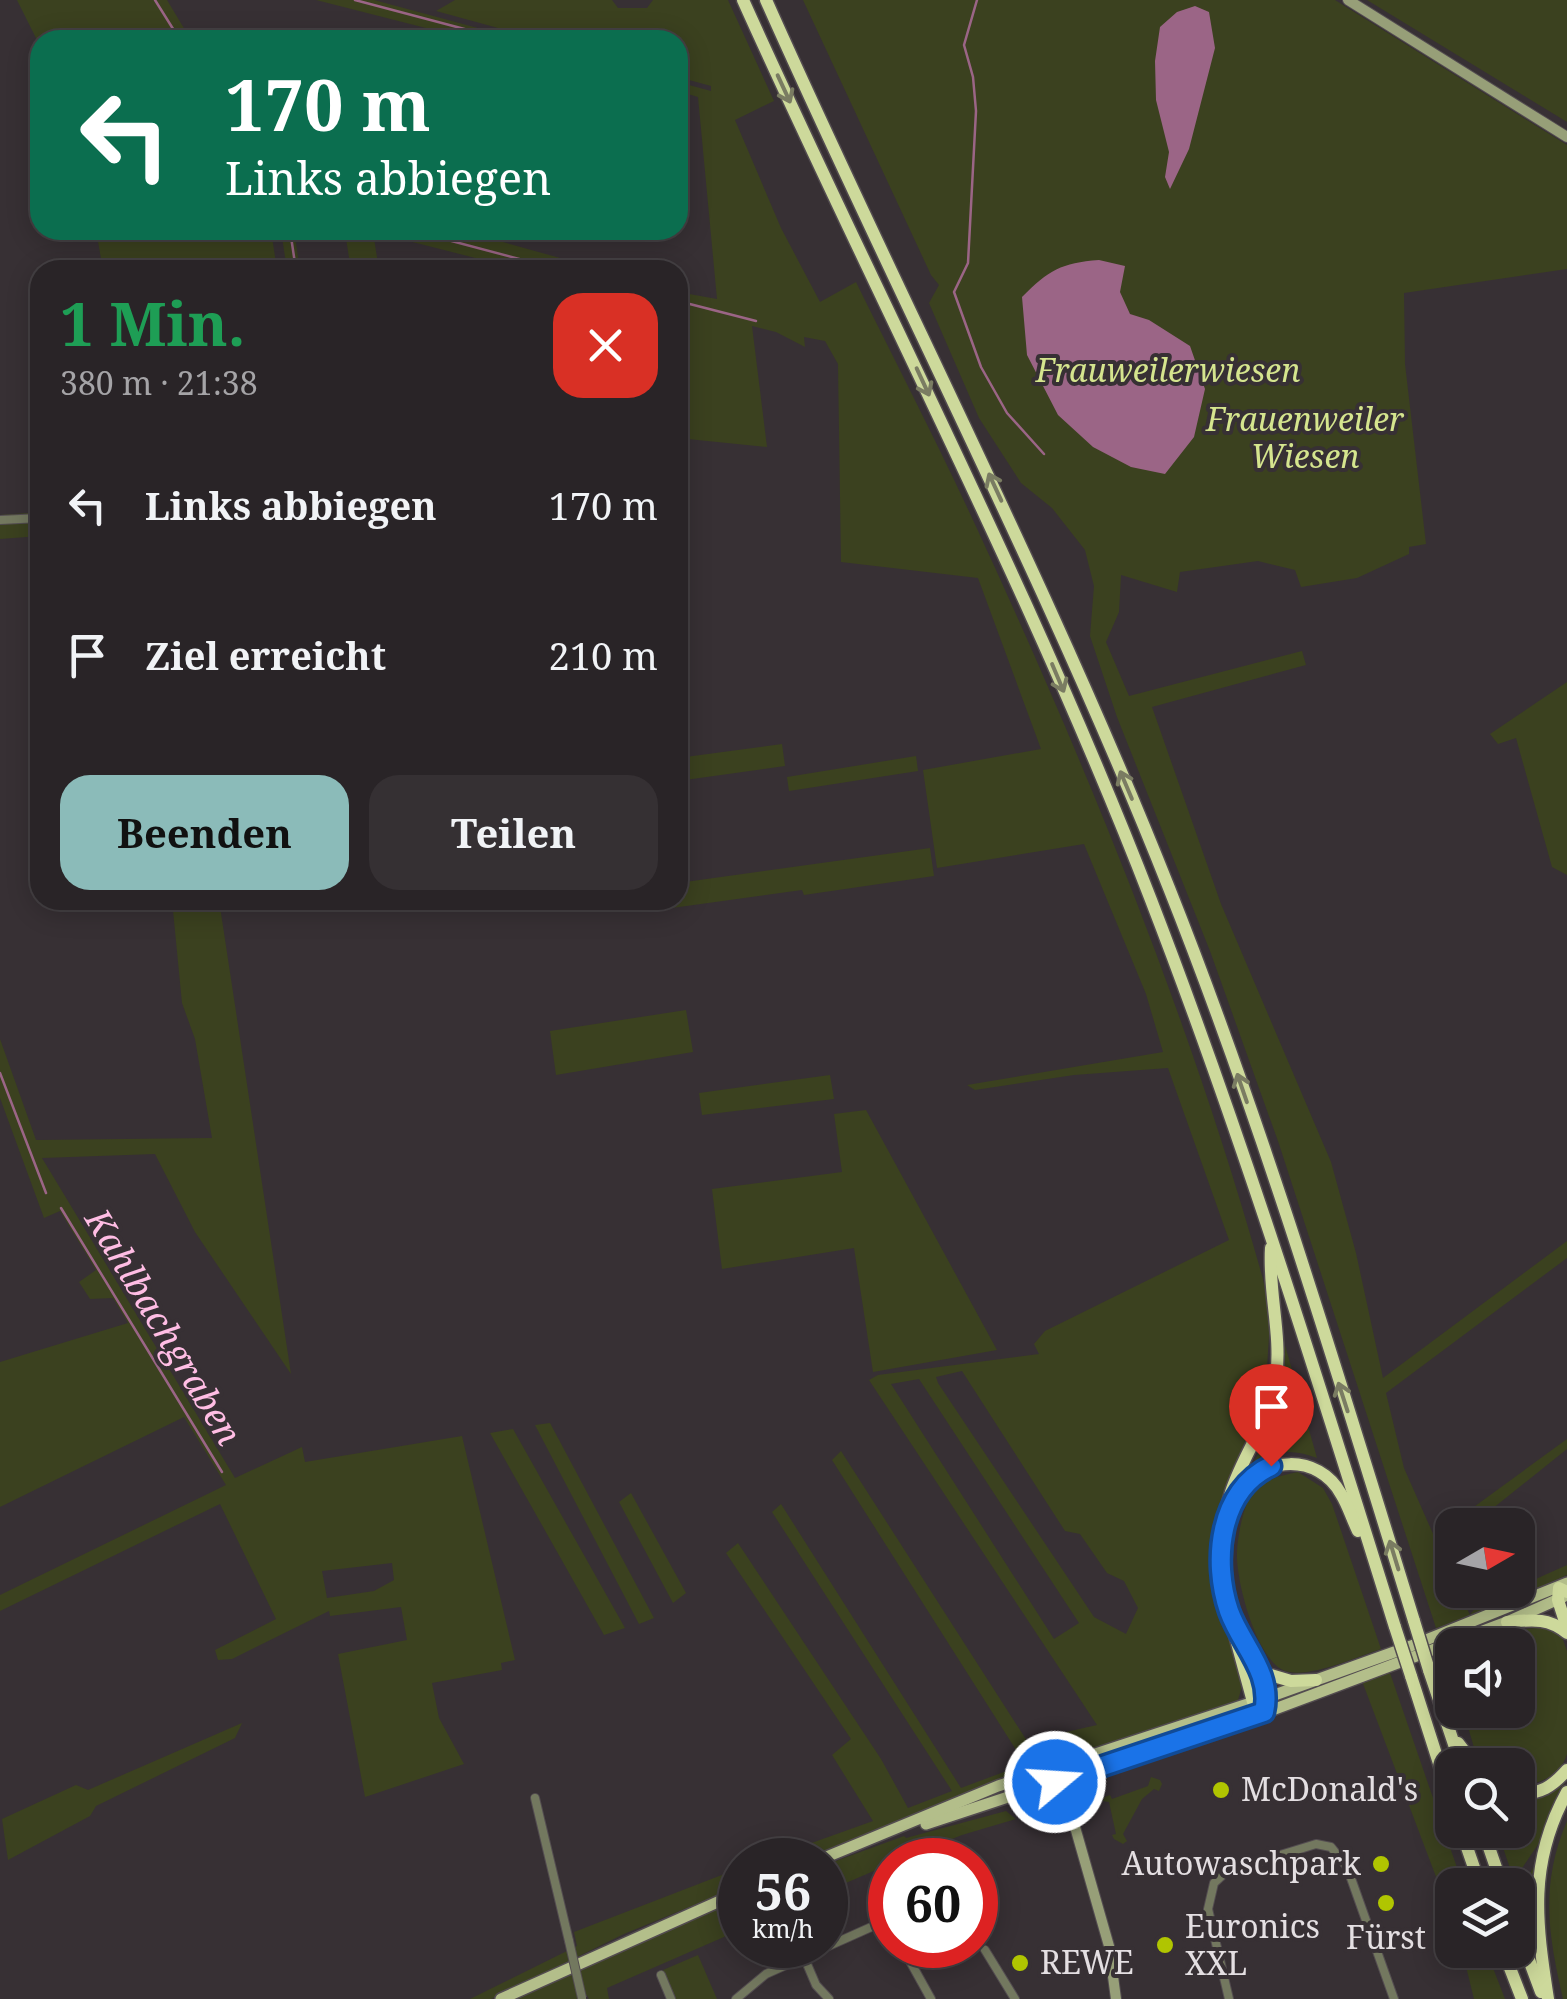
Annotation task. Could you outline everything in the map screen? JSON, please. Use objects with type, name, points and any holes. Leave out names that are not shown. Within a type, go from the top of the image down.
[{"type":"highway","points":[[743,0],[974,492],[1150,897],[1272,1241],[1435,1752]]},
{"type":"highway","points":[[766,0],[1072,658],[1169,889],[1294,1240],[1456,1748]]},
{"type":"highway","points":[[1261,1704],[1230,1613],[1222,1566],[1232,1492],[1269,1410],[1277,1374],[1278,1334],[1270,1272],[1272,1241]]},
{"type":"highway","points":[[1229,1507],[1245,1483],[1260,1471],[1271,1466],[1301,1464],[1330,1481],[1340,1492],[1376,1566]]},
{"type":"highway","points":[[1564,1592],[1567,1631]]},
{"type":"highway","points":[[1230,1613],[1258,1663],[1276,1677],[1316,1680]]},
{"type":"highway","points":[[1507,1622],[1539,1619],[1567,1631]]},
{"type":"highway","points":[[1258,1663],[1261,1704]]},
{"type":"highway","points":[[1452,1736],[1462,1748]]},
{"type":"highway","points":[[1535,1792],[1552,1786],[1567,1770]]},
{"type":"highway","points":[[1545,1999],[1538,1932],[1538,1880],[1552,1819],[1567,1792]]},
{"type":"highway","points":[[1511,1968],[1522,1999]]},
{"type":"highway","points":[[1533,1968],[1545,1999]]},
{"type":"main road","points":[[848,1849],[1093,1769],[1539,1595],[1564,1592]]},
{"type":"main road","points":[[856,1846],[998,1786],[1507,1622],[1564,1592]]},
{"type":"main road","points":[[501,1999],[718,1901]]},
{"type":"street","points":[[1348,0],[1567,137]]},
{"type":"street","points":[[0,520],[30,518]]},
{"type":"street","points":[[1055,1767],[1060,1811]]},
{"type":"street","points":[[1071,1822],[1078,1786],[1093,1769]]},
{"type":"street","points":[[1042,1772],[1065,1792],[1104,1926],[1116,1999]]},
{"type":"street","points":[[1022,1792],[1060,1811],[1071,1822]]},
{"type":"street","points":[[535,1798],[582,1998]]},
{"type":"street","points":[[1229,1999],[1208,1910],[1214,1883],[1226,1872],[1316,1844],[1331,1847],[1346,1867],[1394,1999]]},
{"type":"street","points":[[736,1999],[779,1968]]},
{"type":"street","points":[[809,1968],[816,1985],[829,1999]]},
{"type":"street","points":[[914,1968],[931,1999]]},
{"type":"street","points":[[997,1968],[1015,1999]]},
{"type":"street","points":[[660,1975],[672,1999]]},
{"type":"street","points":[[750,1987],[754,1999]]},
{"type":"green space","points":[[17,0],[167,0],[185,30],[32,30]]},
{"type":"green space","points":[[316,0],[374,0],[485,30],[434,30]]},
{"type":"green space","points":[[455,0],[612,0],[618,8],[647,8],[653,0],[728,0],[774,101],[735,120],[781,228],[820,302],[856,282],[945,460],[1015,613],[1096,799],[1169,989],[1234,1182],[1263,1279],[1270,1320],[1265,1399],[1239,1458],[1216,1527],[1216,1593],[1243,1683],[1238,1700],[1014,1776],[848,1843],[848,1838],[825,1838],[873,1821],[832,1755],[851,1739],[726,1553],[738,1543],[881,1759],[908,1808],[952,1791],[772,1512],[781,1504],[961,1788],[1025,1764],[832,1460],[841,1451],[1027,1741],[1097,1725],[869,1380],[878,1375],[1039,1354],[1034,1344],[1045,1331],[1229,1240],[1168,1068],[1074,1075],[975,1090],[967,1085],[1163,1052],[1146,994],[1084,844],[937,868],[923,770],[1041,749],[978,578],[841,562],[838,364],[825,341],[804,337],[805,347],[776,332],[752,326],[767,447],[688,439],[688,294],[717,299],[698,97],[688,94],[688,85],[711,91],[711,86],[688,80],[688,30],[505,30],[436,11]],"holes":[[[962,1371],[1065,1531],[1080,1534],[1107,1573],[1124,1581],[1138,1608],[1126,1634],[1094,1617],[936,1377]],[[919,1379],[1079,1623],[1054,1639],[891,1384]]]},
{"type":"green space","name":"Frauweilerwiesen","points":[[803,0],[1335,0],[1567,145],[1567,269],[1404,293],[1405,364],[1426,544],[1409,547],[1409,554],[1357,578],[1301,587],[1295,570],[1258,561],[1180,572],[1177,592],[1121,575],[1119,612],[1106,642],[1129,696],[1302,651],[1306,665],[1152,707],[1221,904],[1331,1162],[1356,1253],[1383,1378],[1567,1241],[1567,1258],[1386,1393],[1404,1468],[1435,1535],[1435,1608],[1467,1608],[1470,1615],[1476,1608],[1493,1608],[1482,1613],[1436,1628],[1279,1144],[1090,636],[1094,586],[1085,550],[1052,508],[1021,483],[979,418],[929,303],[939,285]]},
{"type":"green space","points":[[1367,0],[1567,0],[1567,122]]},
{"type":"green space","points":[[98,240],[272,240],[276,260],[101,260]]},
{"type":"green space","points":[[282,240],[296,240],[298,260],[286,260]]},
{"type":"green space","points":[[346,240],[374,240],[377,260],[349,260]]},
{"type":"green space","points":[[405,240],[496,240],[567,260],[483,260]]},
{"type":"green space","points":[[30,513],[30,537],[0,539],[0,515]]},
{"type":"green space","points":[[1567,682],[1567,875],[1552,867],[1516,738],[1498,744],[1490,734]]},
{"type":"green space","points":[[782,744],[785,766],[688,780],[688,757]]},
{"type":"green space","points":[[916,756],[918,771],[789,791],[787,777]]},
{"type":"green space","points":[[930,848],[934,876],[804,895],[802,890],[688,906],[688,882]]},
{"type":"green space","points":[[173,910],[221,910],[291,1374],[195,1232],[155,1154],[42,1158],[235,1478],[302,1447],[305,1462],[462,1436],[515,1660],[501,1663],[502,1670],[432,1683],[439,1718],[464,1764],[365,1797],[338,1654],[407,1640],[401,1607],[330,1616],[329,1611],[232,1659],[218,1660],[215,1650],[276,1619],[220,1504],[0,1611],[0,1595],[226,1485],[184,1417],[0,1507],[0,1362],[128,1323],[113,1298],[90,1299],[79,1282],[96,1270],[60,1211],[44,1218],[0,1098],[0,1039],[36,1140],[212,1138],[195,1039],[182,1003]],"holes":[[[392,1563],[394,1580],[374,1591],[327,1598],[322,1571]]]},
{"type":"green space","points":[[686,1010],[693,1052],[556,1075],[550,1031]]},
{"type":"green space","points":[[830,1075],[834,1099],[702,1115],[699,1093]]},
{"type":"green space","points":[[866,1110],[997,1350],[873,1372],[854,1248],[722,1269],[712,1189],[842,1172],[834,1114]]},
{"type":"green space","points":[[1285,1345],[1317,1458],[1283,1452],[1252,1466],[1278,1408]]},
{"type":"green space","points":[[550,1423],[654,1618],[639,1624],[535,1425]]},
{"type":"green space","points":[[513,1429],[625,1628],[604,1635],[490,1433]]},
{"type":"green space","name":"Frauweilerwiesen","points":[[1567,1439],[1567,1449],[1493,1508],[1472,1508]]},
{"type":"green space","points":[[1298,1472],[1323,1488],[1332,1504],[1381,1649],[1319,1670],[1295,1673],[1275,1664],[1257,1637],[1244,1601],[1237,1554],[1242,1520],[1252,1494],[1269,1480]]},
{"type":"green space","points":[[631,1493],[686,1593],[673,1603],[619,1502]]},
{"type":"green space","name":"Frauweilerwiesen","points":[[1567,1565],[1567,1575],[1535,1589],[1535,1579]]},
{"type":"green space","points":[[1548,1627],[1562,1637],[1567,1651],[1567,1754],[1548,1778],[1535,1783],[1535,1748],[1474,1748],[1468,1728],[1535,1728],[1535,1628]]},
{"type":"green space","points":[[1390,1673],[1435,1804],[1435,1848],[1450,1848],[1457,1868],[1435,1868],[1435,1874],[1362,1681]]},
{"type":"green space","points":[[242,1723],[235,1738],[96,1806],[90,1816],[8,1860],[2,1819],[76,1785],[88,1790]]},
{"type":"green space","points":[[1151,1777],[1162,1784],[1159,1791],[1154,1789],[1142,1799],[1123,1834],[1127,1841],[1123,1844],[1112,1835],[1116,1834],[1109,1802],[1103,1801],[1110,1795],[1112,1799],[1148,1786]]},
{"type":"green space","points":[[1567,1777],[1541,1840],[1522,1868],[1510,1868],[1503,1848],[1535,1848],[1535,1797]]},
{"type":"green space","points":[[1006,1811],[1016,1819],[954,1838],[906,1838]]},
{"type":"green space","points":[[1567,1821],[1567,1999],[1563,1999],[1549,1909],[1553,1866]]},
{"type":"green space","points":[[868,1849],[868,1873],[848,1882],[848,1857]]},
{"type":"green space","points":[[718,1876],[718,1895],[624,1934],[491,1999],[470,1999],[577,1946],[574,1932]]},
{"type":"green space","points":[[718,1908],[718,1940],[607,1988],[609,1999],[589,1999],[587,1995],[578,1999],[517,1999]]},
{"type":"green space","points":[[698,1955],[717,1999],[676,1999],[663,1970]]},
{"type":"green space","points":[[1466,1968],[1493,1968],[1505,1999],[1474,1999]]},
{"type":"shaded area","points":[[1195,6],[1209,12],[1215,48],[1189,149],[1170,189],[1165,177],[1169,152],[1156,100],[1155,61],[1160,27],[1177,12]]},
{"type":"shaded area","points":[[1099,260],[1125,266],[1120,292],[1130,314],[1149,320],[1190,346],[1205,389],[1194,437],[1165,474],[1131,467],[1093,447],[1058,415],[1027,355],[1022,297],[1056,270]]},
{"type":"waterway","points":[[155,0],[174,30]]},
{"type":"waterway","points":[[355,0],[468,30]]},
{"type":"waterway","points":[[977,0],[964,45],[973,77],[976,111],[968,263],[954,292],[981,367],[1007,413],[1044,454]]},
{"type":"waterway","points":[[292,240],[294,260]]},
{"type":"waterway","points":[[448,240],[523,260]]},
{"type":"waterway","points":[[688,304],[756,321]]},
{"type":"waterway","name":"Kahlbachgraben","points":[[0,1073],[46,1193]]},
{"type":"waterway","name":"Kahlbachgraben","points":[[61,1208],[222,1472]]},
{"type":"place","name":"McDonald's","points":[[1221,1790]]},
{"type":"place","name":"Autowaschpark","points":[[1381,1864]]},
{"type":"place","name":"Fürst","points":[[1386,1903]]},
{"type":"place","name":"Euronics XXL","points":[[1165,1945]]},
{"type":"place","name":"REWE","points":[[1020,1963]]},
{"type":"route","points":[[1055,1782],[1264,1712],[1266,1698],[1258,1663],[1230,1613],[1222,1548],[1229,1507],[1245,1483],[1271,1466]]},
{"type":"park label","name":"Frauenweiler Wiesen","points":[[1305,438]]}]
